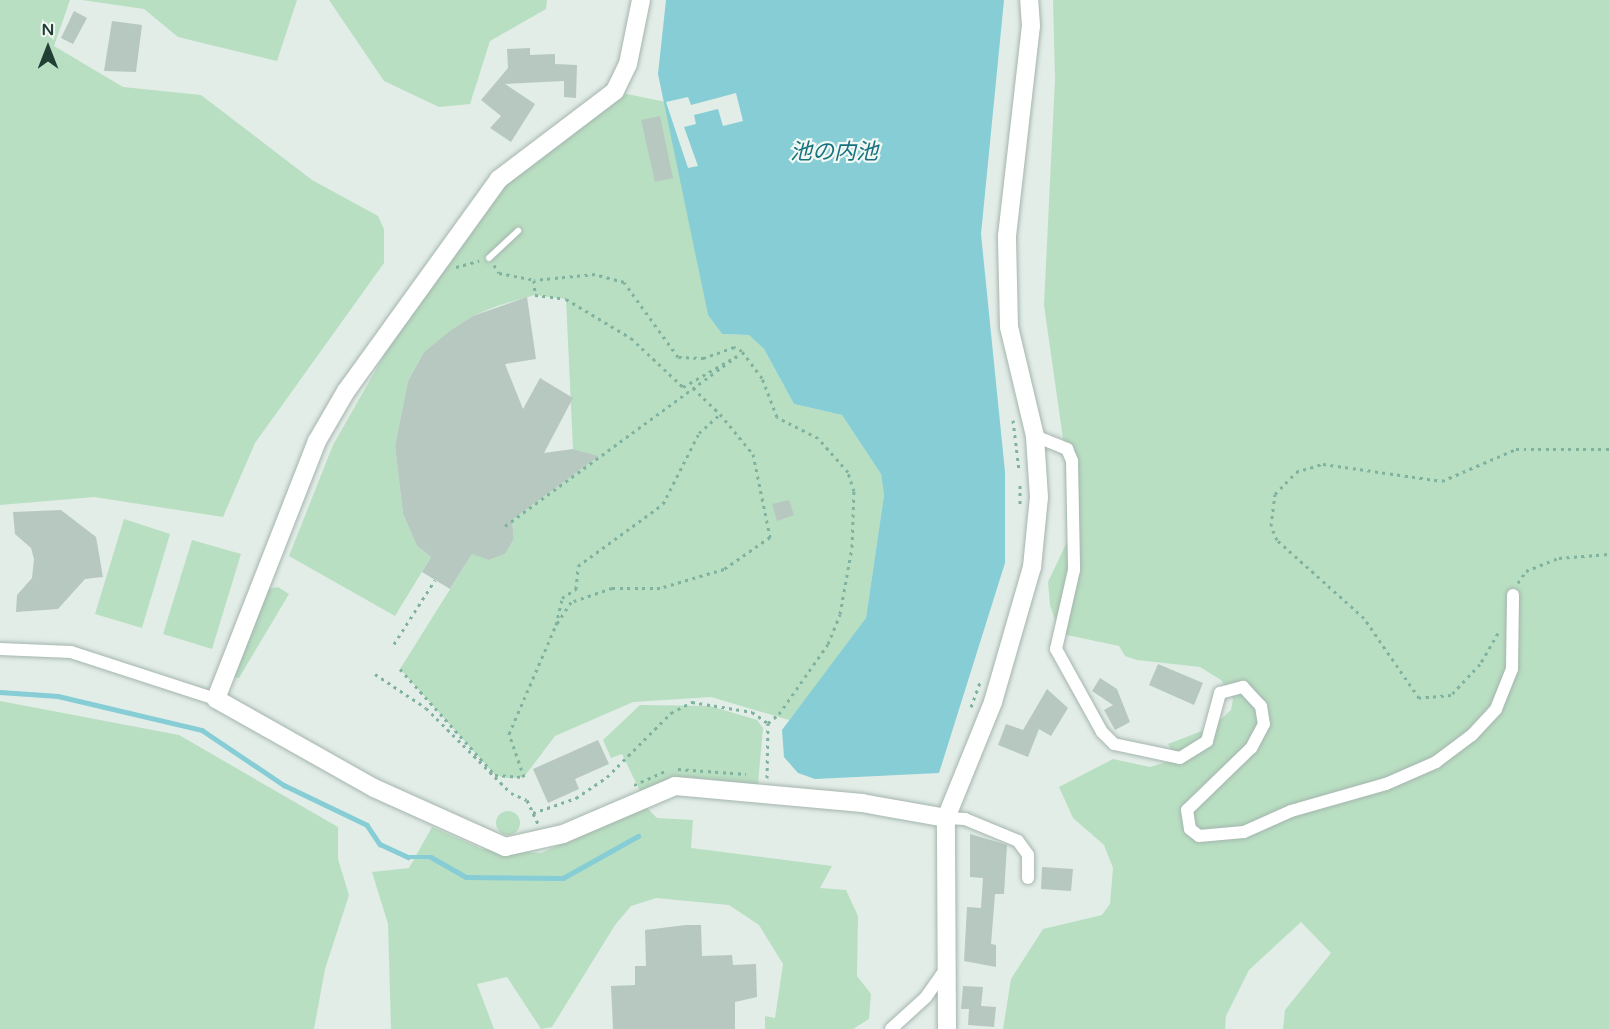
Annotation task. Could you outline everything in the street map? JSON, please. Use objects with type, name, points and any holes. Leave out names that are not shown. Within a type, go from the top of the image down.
[{"type":"street","points":[[216,699],[317,441],[498,179],[615,91],[628,64],[641,0]]},
{"type":"street","points":[[947,1029],[946,818],[993,702],[1032,567],[1039,497],[1035,436],[1009,327],[1007,236],[1031,26],[1029,0]]},
{"type":"street","points":[[1035,436],[1067,449],[1072,461],[1074,570],[1056,649],[1102,732],[1114,744],[1180,758],[1207,741],[1220,693],[1242,687],[1261,706],[1264,724],[1251,747],[1187,810],[1190,829],[1199,836],[1244,832],[1291,811],[1386,784],[1436,762],[1473,735],[1496,709],[1512,669],[1514,595]]},
{"type":"street","points":[[0,649],[71,652],[216,699],[374,788],[505,847],[563,834],[675,786],[769,785],[946,818],[965,819],[1018,842],[1028,855],[1028,878]]},
{"type":"street","points":[[891,1029],[926,997],[948,966]]},
{"type":"lane","points":[[489,258],[518,231]]},
{"type":"path","points":[[431,273],[489,258],[499,273],[534,280],[595,274],[624,282],[678,357],[704,358],[734,347],[742,351],[762,378],[777,417],[818,438],[848,472],[854,491],[852,547],[840,614],[792,699],[768,723],[769,785],[687,768],[640,779],[629,791]]},
{"type":"path","points":[[506,525],[737,356],[683,387],[659,360],[608,323],[566,299],[536,295],[534,280]]},
{"type":"path","points":[[400,669],[495,775],[524,777],[509,734],[556,626],[571,602],[612,588],[660,588],[724,569],[770,537],[753,454],[720,414],[693,388]]},
{"type":"path","points":[[1011,408],[1020,510]]},
{"type":"path","points":[[556,626],[562,598],[576,589],[578,566],[663,504],[699,433],[720,414]]},
{"type":"path","points":[[1503,623],[1467,681],[1450,695],[1419,698],[1364,618],[1277,540],[1271,525],[1275,494],[1296,472],[1323,464],[1442,481],[1516,449],[1609,448]]},
{"type":"path","points":[[1514,595],[1526,572],[1559,558],[1609,554]]},
{"type":"path","points":[[394,644],[435,580]]},
{"type":"path","points":[[970,710],[985,668]]},
{"type":"path","points":[[375,674],[426,708],[511,793],[527,800],[543,833]]},
{"type":"path","points":[[533,813],[576,798],[607,777],[671,713],[692,702],[752,712],[768,723]]},
{"type":"green space","points":[[0,0],[70,0],[54,46],[123,87],[201,95],[312,180],[378,216],[384,229],[384,263],[255,443],[223,517],[94,497],[0,505]]},
{"type":"green space","points":[[82,0],[297,0],[277,61],[178,37],[144,9]]},
{"type":"green space","points":[[329,0],[547,0],[546,9],[490,41],[470,104],[439,107],[384,81]]},
{"type":"green space","points":[[1053,0],[1609,0],[1609,1029],[1283,1029],[1285,1010],[1331,953],[1301,922],[1249,970],[1226,1016],[1225,1029],[1003,1029],[1011,979],[1043,929],[1102,915],[1110,904],[1113,868],[1104,845],[1073,818],[1059,787],[1113,759],[1150,767],[1176,759],[1168,744],[1212,727],[1231,710],[1233,699],[1221,680],[1200,667],[1137,660],[1125,656],[1119,646],[1067,635],[1058,628],[1050,605],[1048,582],[1067,542],[1065,453],[1044,305],[1055,79]]},
{"type":"green space","points":[[622,93],[666,102],[708,315],[722,334],[749,335],[764,349],[794,404],[842,415],[881,474],[884,495],[866,618],[805,705],[789,720],[711,697],[633,702],[555,736],[524,777],[507,778],[495,775],[400,669],[474,551],[489,560],[505,554],[514,539],[512,520],[599,456],[573,449],[566,299],[535,295],[473,316],[424,352],[408,381],[395,446],[403,514],[417,546],[431,557],[395,616],[289,556],[333,445],[431,273],[501,183]]},
{"type":"green space","points":[[124,519],[170,534],[142,628],[95,614]]},
{"type":"green space","points":[[192,540],[241,554],[212,649],[163,634]]},
{"type":"green space","points":[[278,587],[289,594],[239,678],[232,677],[267,589]]},
{"type":"green space","points":[[0,701],[179,735],[338,827],[338,859],[349,895],[325,969],[314,1029],[0,1029]]},
{"type":"green space","points":[[640,705],[710,706],[757,720],[763,728],[758,784],[685,777],[640,791],[622,754],[611,758],[603,740]]},
{"type":"green space","points":[[646,807],[657,818],[693,820],[691,848],[832,866],[820,888],[846,890],[858,916],[857,976],[871,994],[869,1019],[853,1029],[765,1029],[765,1016],[775,1018],[783,964],[759,925],[729,905],[656,898],[631,906],[615,925],[552,1027],[541,1029],[507,977],[477,984],[494,1029],[391,1029],[388,924],[372,872],[409,868],[432,827],[482,849],[541,853]]},
{"type":"green space","points":[[508,811],[517,814],[520,823],[517,832],[508,835],[499,832],[496,823],[499,814]]},
{"type":"water","name":"池の内池","points":[[666,0],[1004,0],[981,234],[1005,472],[1005,563],[939,773],[815,779],[798,773],[784,757],[782,730],[866,618],[884,495],[881,474],[842,415],[794,404],[764,349],[749,335],[722,334],[708,315],[658,74]]},
{"type":"pier","points":[[736,93],[743,121],[723,126],[718,109],[694,115],[696,124],[684,127],[698,166],[688,168],[666,102],[688,97],[691,105]]},
{"type":"building","points":[[74,11],[87,18],[73,44],[61,38]]},
{"type":"building","points":[[112,21],[142,25],[136,72],[104,71]]},
{"type":"building","points":[[530,48],[530,55],[555,54],[555,64],[577,65],[576,98],[564,97],[564,81],[505,84],[535,104],[511,142],[490,128],[501,116],[481,100],[508,68],[507,49]]},
{"type":"building","points":[[660,116],[673,178],[655,182],[641,120]]},
{"type":"building","points":[[527,297],[536,359],[505,364],[523,409],[540,378],[573,398],[544,453],[573,449],[599,456],[512,520],[514,539],[505,554],[489,560],[472,554],[450,589],[422,572],[431,557],[417,546],[403,514],[395,446],[408,381],[424,352],[450,331],[473,316]]},
{"type":"building","points":[[789,500],[794,515],[777,521],[772,504]]},
{"type":"building","points":[[61,510],[96,537],[103,577],[85,579],[58,609],[16,612],[17,595],[32,578],[34,559],[31,548],[15,534],[13,512]]},
{"type":"building","points":[[1158,664],[1203,683],[1194,705],[1149,685]]},
{"type":"building","points":[[1100,678],[1117,689],[1130,722],[1115,730],[1104,710],[1113,705],[1092,691]]},
{"type":"building","points":[[1047,689],[1068,708],[1051,736],[1039,729],[1028,757],[998,745],[1006,724],[1023,730]]},
{"type":"building","points":[[598,740],[609,764],[575,779],[579,789],[548,803],[533,769]]},
{"type":"building","points":[[970,834],[1007,845],[1004,894],[995,894],[991,944],[996,945],[996,967],[964,961],[967,907],[981,908],[983,878],[970,877]]},
{"type":"building","points":[[1042,867],[1073,869],[1071,891],[1041,889]]},
{"type":"building","points":[[701,925],[702,956],[732,955],[733,965],[756,964],[757,997],[735,1002],[735,1029],[613,1029],[611,986],[635,985],[635,966],[646,966],[645,930]]},
{"type":"building","points":[[963,986],[983,987],[981,1006],[996,1007],[994,1027],[968,1025],[969,1009],[961,1009]]},
{"type":"waterway","points":[[0,692],[58,696],[202,730],[284,785],[367,825],[380,844],[408,857],[431,857],[466,877],[563,878],[638,836]]}]
